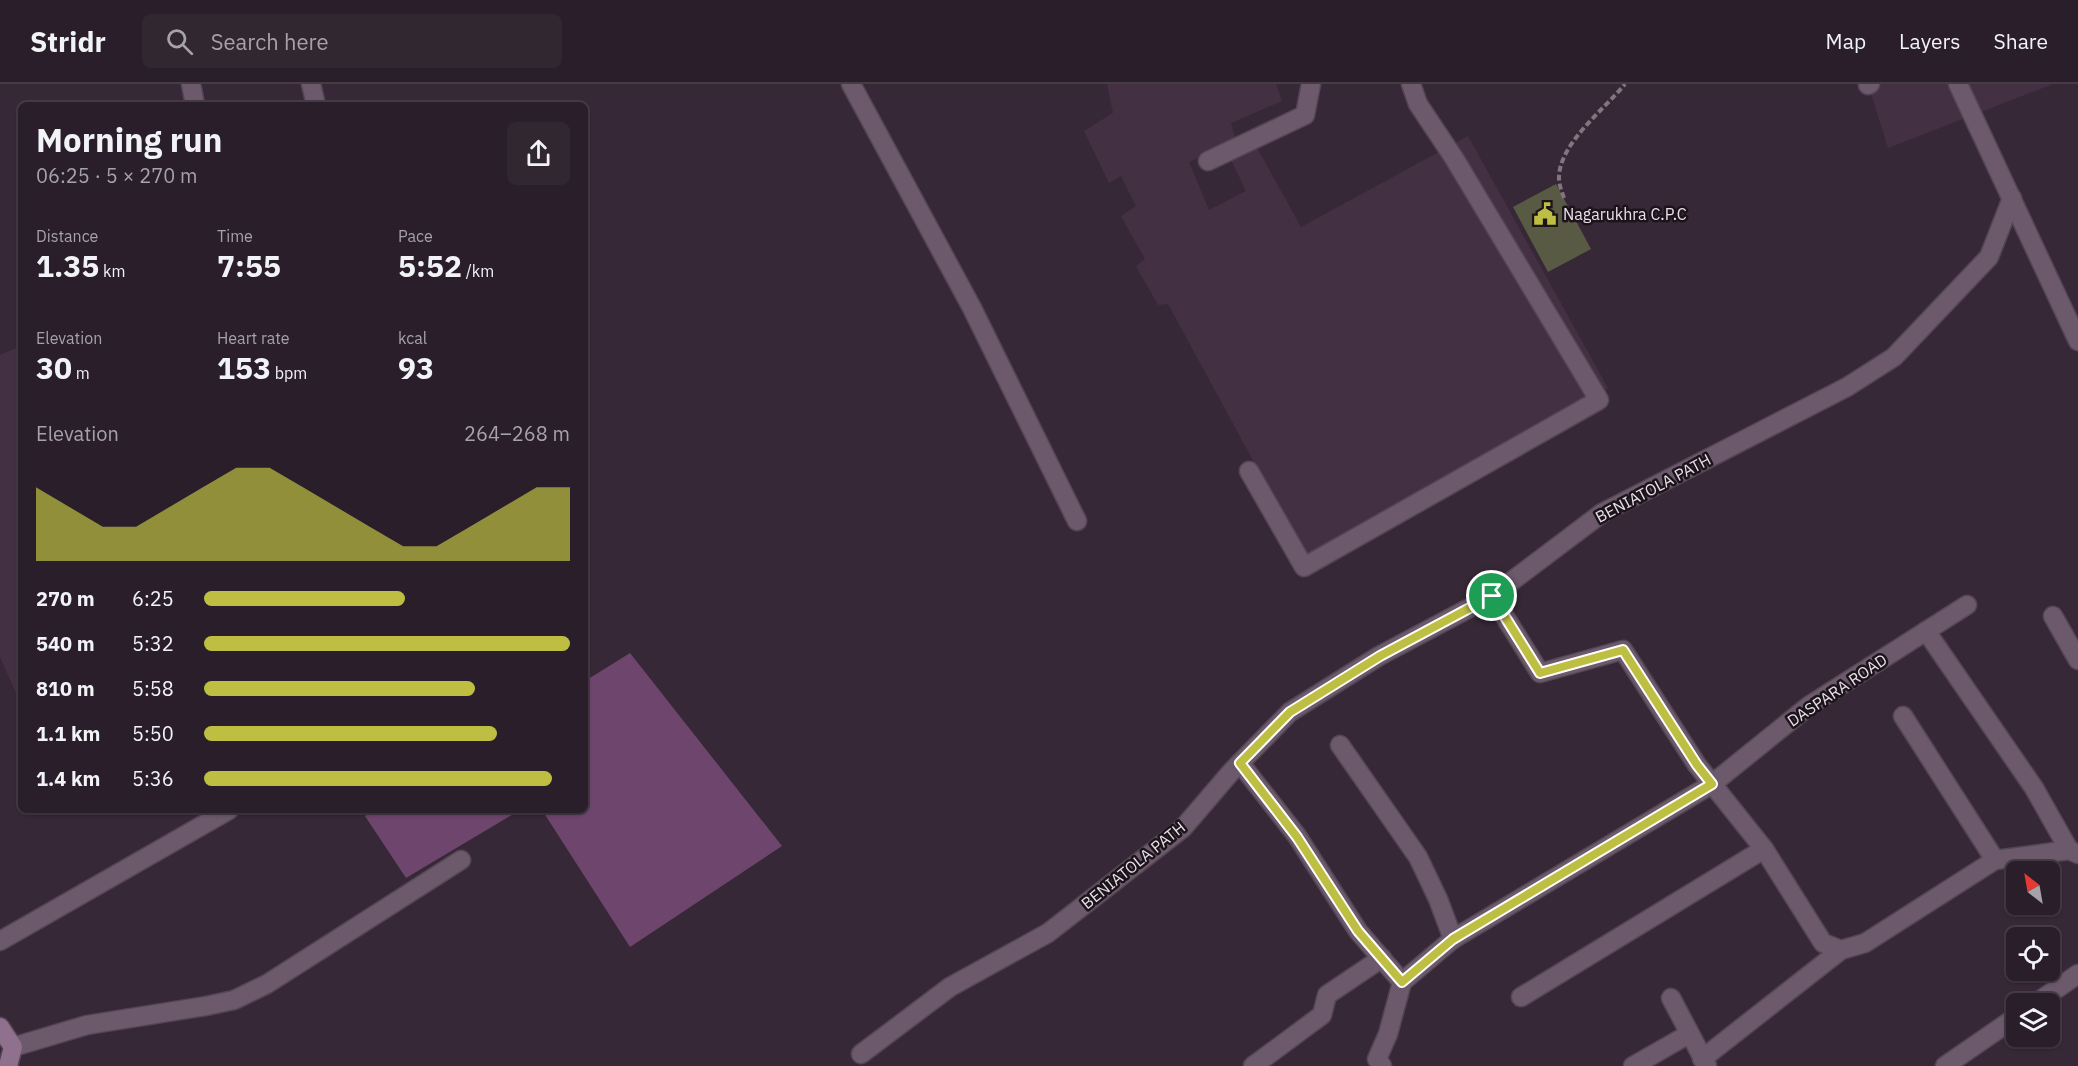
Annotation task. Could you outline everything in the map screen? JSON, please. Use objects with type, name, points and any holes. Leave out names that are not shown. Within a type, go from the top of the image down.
[{"type":"main road","points":[[0,1027],[13,1047],[8,1066]]},
{"type":"street","points":[[190,84],[194,102]]},
{"type":"street","points":[[311,84],[315,102]]},
{"type":"street","points":[[852,84],[972,308],[1077,521]]},
{"type":"street","points":[[1208,161],[1305,115],[1311,84]]},
{"type":"street","points":[[1249,471],[1304,567],[1599,400],[1454,158],[1418,104],[1411,84]]},
{"type":"street","points":[[1958,84],[2078,341]]},
{"type":"street","name":"BENIATOLA PATH","points":[[861,1054],[950,987],[1048,933],[1183,828],[1240,763],[1290,712],[1380,656],[1492,596],[1602,513],[1847,387],[1894,357],[1989,257],[2012,198]]},
{"type":"street","points":[[1492,596],[1540,673],[1623,650],[1697,765],[1764,849],[1823,943],[1841,950]]},
{"type":"street","name":"DASPARA ROAD","points":[[1402,982],[1453,939],[1712,784],[1810,705],[1967,605]]},
{"type":"street","points":[[2053,616],[2078,660]]},
{"type":"street","points":[[1671,998],[1705,1062],[1841,950],[1865,943],[1995,860],[2073,852],[2034,788],[1926,631]]},
{"type":"street","points":[[1903,716],[1995,860]]},
{"type":"street","points":[[1340,745],[1418,857],[1438,899],[1453,939]]},
{"type":"street","points":[[1240,763],[1297,837],[1358,931],[1402,982],[1388,1034],[1377,1059],[1382,1066]]},
{"type":"street","points":[[0,941],[224,813]]},
{"type":"street","points":[[1521,997],[1764,849]]},
{"type":"street","points":[[13,1047],[87,1025],[234,1000],[267,984],[460,860]]},
{"type":"street","points":[[1253,1066],[1322,1015],[1327,995],[1382,958]]},
{"type":"street","points":[[2051,993],[2078,974]]},
{"type":"street","points":[[1945,1066],[2006,1024]]},
{"type":"street","points":[[1633,1066],[1689,1034]]},
{"type":"path","points":[[1563,198],[1559,179],[1564,160],[1577,135],[1625,84]]},
{"type":"shaded area","points":[[1107,84],[1276,84],[1282,101],[1231,123],[1236,141],[1189,162],[1209,210],[1246,191],[1231,160],[1256,146],[1301,227],[1468,136],[1608,388],[1305,556],[1168,304],[1158,305],[1136,266],[1145,259],[1121,216],[1136,206],[1121,176],[1109,183],[1084,131],[1113,113]]},
{"type":"shaded area","points":[[1868,84],[2053,84],[1888,148]]},
{"type":"shaded area","points":[[18,347],[18,692],[16,693],[0,657],[0,355]]},
{"type":"shaded area","points":[[630,653],[782,846],[630,947],[544,813],[588,813],[588,679]]},
{"type":"shaded area","points":[[370,813],[515,813],[406,878],[365,816]]},
{"type":"building","points":[[1556,184],[1591,249],[1548,272],[1513,207]]},
{"type":"place","name":"Nagarukhra C.P.C","points":[[1545,214]]},
{"type":"route","points":[[1492,596],[1540,673],[1623,650],[1667,720],[1712,784],[1453,939],[1402,982],[1358,931],[1297,837],[1240,763],[1290,712],[1380,656],[1492,596]]}]
